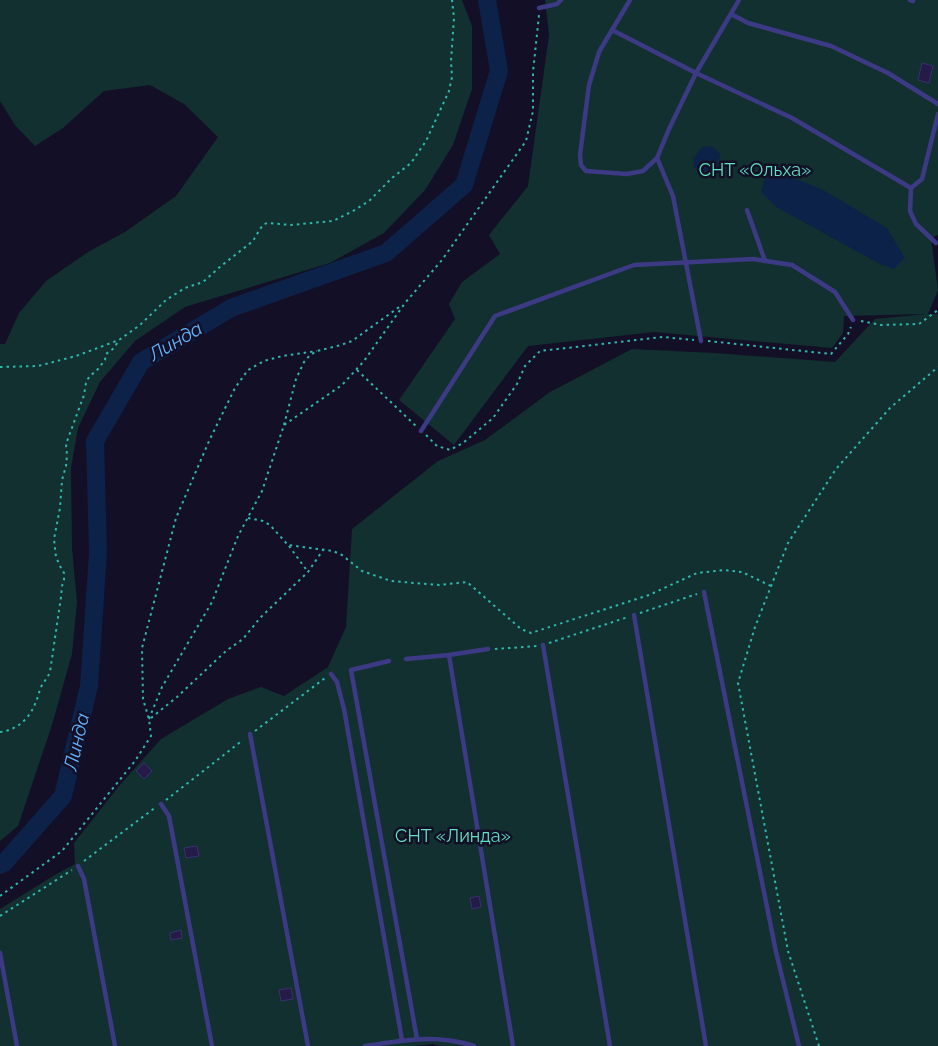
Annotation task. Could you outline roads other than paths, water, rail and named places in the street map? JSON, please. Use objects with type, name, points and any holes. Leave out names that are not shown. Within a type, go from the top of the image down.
[{"type":"lane","points":[[539,8],[557,4],[561,0]]},
{"type":"lane","points":[[630,0],[599,52],[589,86],[580,155],[581,165],[586,171],[627,174],[643,171],[657,158],[696,73],[739,0]]},
{"type":"lane","points":[[731,14],[748,23],[831,46],[888,73],[938,104]]},
{"type":"lane","points":[[612,30],[696,73],[792,118],[911,188]]},
{"type":"lane","points":[[936,243],[916,224],[910,211],[911,188],[922,179],[938,114]]},
{"type":"lane","points":[[657,158],[673,196],[701,341]]},
{"type":"lane","points":[[747,210],[765,261]]},
{"type":"lane","points":[[421,431],[495,316],[634,265],[753,259],[792,265],[835,292],[853,320]]},
{"type":"lane","points":[[704,592],[776,952],[799,1046]]},
{"type":"lane","points":[[634,615],[706,1046]]},
{"type":"lane","points":[[543,645],[610,1046]]},
{"type":"lane","points":[[406,659],[488,649]]},
{"type":"lane","points":[[449,655],[513,1046]]},
{"type":"lane","points":[[390,662],[351,670],[417,1039]]},
{"type":"lane","points":[[331,674],[337,682],[344,708],[402,1040]]},
{"type":"lane","points":[[250,734],[308,1046]]},
{"type":"lane","points":[[161,804],[169,816],[212,1046]]},
{"type":"lane","points":[[78,866],[84,879],[115,1046]]},
{"type":"lane","points":[[0,952],[17,1046]]},
{"type":"lane","points":[[365,1046],[417,1039],[458,1041],[474,1046]]},
{"type":"water","points":[[712,146],[720,154],[719,164],[707,171],[694,168],[693,159],[702,147]]},
{"type":"water","points":[[782,173],[823,190],[887,228],[905,258],[894,269],[880,264],[776,207],[761,192],[765,178]]},
{"type":"waterway","name":"Линда","points":[[0,865],[4,863],[63,796],[89,686],[98,553],[95,441],[141,362],[231,308],[386,253],[464,185],[499,71],[487,0]]},
{"type":"park label","name":"СНТ «Ольха»","points":[[755,170]]},
{"type":"park label","name":"СНТ «Линда»","points":[[453,836]]}]
